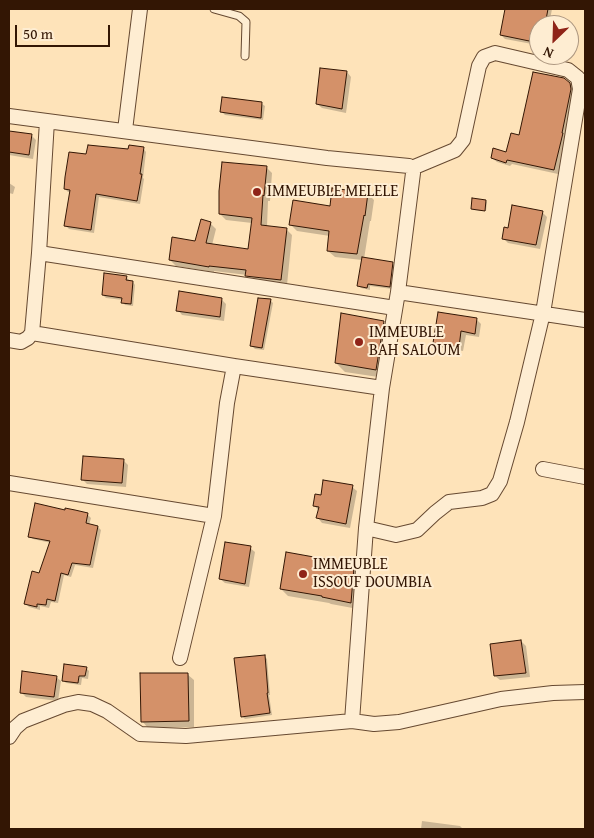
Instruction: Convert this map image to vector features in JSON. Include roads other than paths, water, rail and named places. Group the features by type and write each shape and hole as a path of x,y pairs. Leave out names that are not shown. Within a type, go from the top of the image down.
{"street":[{"path":"125,130 140,9"},
{"path":"9,116 327,158 409,166 412,168 455,150 463,140 479,66 484,57 495,53 568,70 578,78 580,89 543,314 517,422 500,481 492,494 482,498 449,502 417,530 396,535 366,528"},
{"path":"9,340 21,342 32,333 47,121"},
{"path":"352,721 366,528 382,388 398,292 412,168"},
{"path":"39,253 395,308"},
{"path":"398,292 585,320"},
{"path":"32,333 382,388"},
{"path":"180,658 214,516 227,403 234,366"},
{"path":"543,469 585,477"},
{"path":"9,483 214,516"},
{"path":"9,737 23,721 64,705 78,702 92,704 107,711 140,734 186,736 352,721 374,724 399,722 501,699 553,693 585,692"}],"lane":[{"path":"214,9 239,16 246,22 245,56"}],"place":[{"name":"IMMEUBLE MELELE","path":"257,192"},
{"name":"IMMEUBLE BAH SALOUM","path":"359,342"},
{"name":"IMMEUBLE ISSOUF DOUMBIA","path":"303,574"}]}
